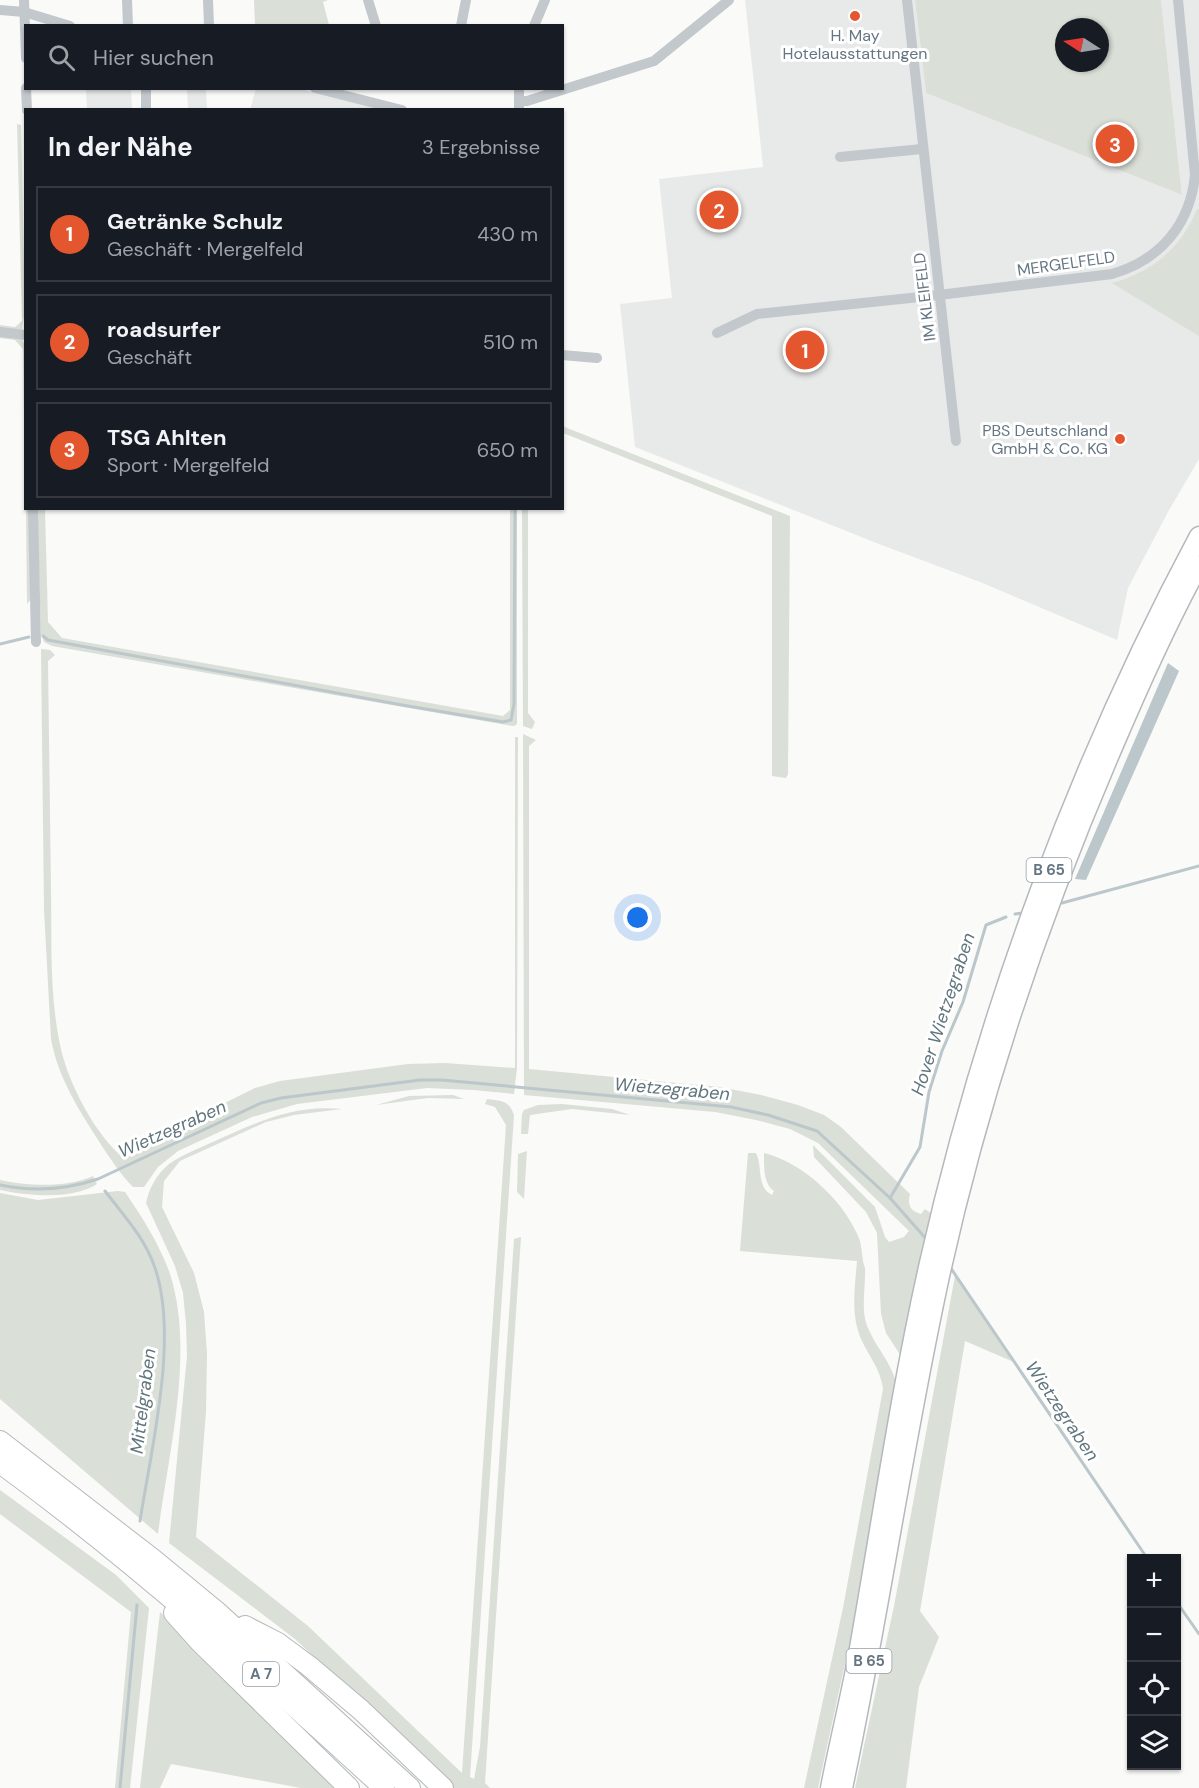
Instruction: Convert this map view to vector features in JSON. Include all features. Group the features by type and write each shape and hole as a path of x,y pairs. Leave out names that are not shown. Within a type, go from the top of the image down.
{"highway":[{"name":"B 65","path":"830,1788 855,1669 913,1343 946,1223 970,1102 1005,991 1041,889 1082,785 1125,686 1199,536"},
{"name":"B 65","path":"946,1223 1018,995 1052,898 1093,793 1144,676 1199,565"},
{"name":"B 65","path":"843,1788 867,1673 925,1346 935,1268"},
{"name":"A 7","path":"0,1441 216,1611 410,1788"},
{"name":"A 7","path":"0,1463 133,1566 243,1658 384,1788"},
{"path":"133,1566 200,1642 349,1788"},
{"path":"216,1611 278,1643 309,1666 361,1710 443,1788"}],"street":[{"path":"24,0 25,24"},
{"path":"127,0 128,24"},
{"path":"208,0 209,24"},
{"path":"368,0 375,24"},
{"path":"461,24 466,0"},
{"path":"535,24 545,0"},
{"path":"564,89 654,61 729,0"},
{"name":"IM KLEIFELD","path":"907,0 956,441"},
{"name":"MERGELFELD","path":"717,333 757,314 1112,274 1135,266 1156,253 1173,235 1183,219 1194,187 1194,103 1178,0"},
{"path":"0,10 24,12 63,24"},
{"path":"26,90 27,108"},
{"path":"146,90 146,108"},
{"path":"323,90 394,108"},
{"path":"519,105 562,90"},
{"path":"840,157 922,149"},
{"path":"0,332 24,335"},
{"path":"564,355 597,358"},
{"path":"33,510 36,642"}],"shaded area":[{"path":"254,0 328,0 323,2 329,24 255,24"},
{"path":"745,0 915,0 926,93 1182,195 1161,0 1199,0 1199,459 1128,588 1117,640 980,582 635,447 620,304 672,298 659,179 763,167"},
{"path":"915,0 1161,0 1182,195 926,93"},
{"path":"86,90 131,90 132,108 87,108"},
{"path":"187,90 206,90 207,108 188,108"},
{"path":"255,90 304,90 381,108 251,108"},
{"path":"17,124 21,125 24,316 22,329 0,329 0,325 15,327 22,321"},
{"path":"1199,209 1199,336 1112,283 1140,272 1164,256 1183,235"},
{"path":"0,335 21,338 24,343 24,417 23,349 15,340 0,338"},
{"path":"564,427 790,516 788,774 786,778 772,776 772,516 564,433"},
{"path":"26,510 29,510 31,599 27,604"},
{"path":"37,510 45,510 48,622 62,638 503,716 510,710 510,510 517,510 517,724 514,726 52,646 44,642 41,634"},
{"path":"522,510 528,510 528,713 535,722 532,729 523,726"},
{"path":"41,649 50,650 55,655 48,661 52,969 57,1029 65,1063 83,1106 110,1145 120,1155 255,1088 280,1081 408,1064 445,1063 515,1068 515,737 518,737 517,1068 514,1094 427,1088 297,1104 252,1117 178,1151 158,1167 144,1187 133,1187 111,1160 77,1106 64,1080 51,1039 44,909"},
{"path":"1168,663 1179,671 1086,880 1075,879"},
{"path":"523,734 536,740 529,746 529,1069 720,1087 798,1105 824,1115 841,1127 910,1194 909,1204 912,1209 921,1214 925,1209 932,1214 901,1356 886,1333 881,1314 877,1233 866,1212 814,1157 813,1145 875,1207 885,1237 889,1242 904,1237 909,1231 818,1143 790,1129 715,1112 524,1095"},
{"path":"453,1095 464,1099 428,1098 376,1105 409,1096"},
{"path":"487,1099 507,1104 514,1115 470,1777 474,1779 480,1747 514,1239 521,1237 485,1783 490,1788 453,1788 295,1639 169,1543 187,1356 186,1324 183,1293 175,1266 146,1203 151,1187 161,1172 169,1164 186,1154 277,1116 308,1109 342,1109 294,1115 266,1122 180,1161 164,1181 162,1207 194,1273 204,1312 207,1353 206,1412 196,1537 308,1626 462,1773 506,1125 495,1107 485,1104"},
{"path":"562,1104 612,1109 630,1115 572,1109 530,1115 528,1134 521,1134 524,1110 538,1105"},
{"path":"527,1151 524,1199 517,1192 518,1154"},
{"path":"748,1153 756,1153 762,1182 772,1195 774,1191 770,1188 765,1174 764,1153 793,1165 820,1184 851,1222 860,1240 865,1268 866,1321 892,1370 897,1386 852,1642 844,1668 818,1788 804,1788 843,1608 883,1389 875,1364 858,1331 854,1301 857,1261 740,1251"},
{"path":"93,1176 97,1184 63,1195 23,1194 0,1190 0,1180 47,1185 71,1183"},
{"path":"125,1192 155,1240 169,1271 177,1302 180,1368 173,1436 158,1534 0,1399 0,1193 38,1200"},
{"path":"955,1276 1016,1363 965,1341 920,1611 939,1637 919,1687 906,1788 855,1788 894,1606"},
{"path":"0,1490 116,1575 149,1608 130,1788 115,1788 131,1612 0,1514"},
{"path":"160,1612 300,1751 334,1788 301,1788 171,1764 160,1788 140,1788"}],"waterway":[{"path":"43,636 48,640 402,705 503,722 511,720 514,704 515,510"},
{"path":"0,644 29,637"},
{"name":"Hover Wietzegraben","path":"1062,903 1199,866"},
{"name":"Hover Wietzegraben","path":"1015,914 1023,913"},
{"name":"Hover Wietzegraben","path":"890,1198 920,1147 929,1092 942,1051 963,1002 986,925 1006,917"},
{"name":"Wietzegraben","path":"0,1185 25,1189 49,1189 74,1186 98,1179 261,1103 281,1098 420,1080 442,1080 731,1107 768,1115 817,1131 890,1198 928,1241"},
{"name":"Mittelgraben","path":"105,1191 146,1247 155,1268 162,1296 164,1360 161,1394 140,1521"},
{"name":"Wietzegraben","path":"950,1267 1144,1554"},
{"name":"Mittelgraben","path":"120,1788 137,1605"},
{"name":"Wietzegraben","path":"1181,1608 1199,1634"}],"place":[{"name":"H. May Hotelausstattungen","path":"855,16"},
{"name":"TSG Ahlten","path":"1115,144"},
{"name":"roadsurfer","path":"719,210"},
{"name":"Getränke Schulz","path":"805,350"},
{"name":"PBS Deutschland GmbH & Co. KG","path":"1120,439"}]}
